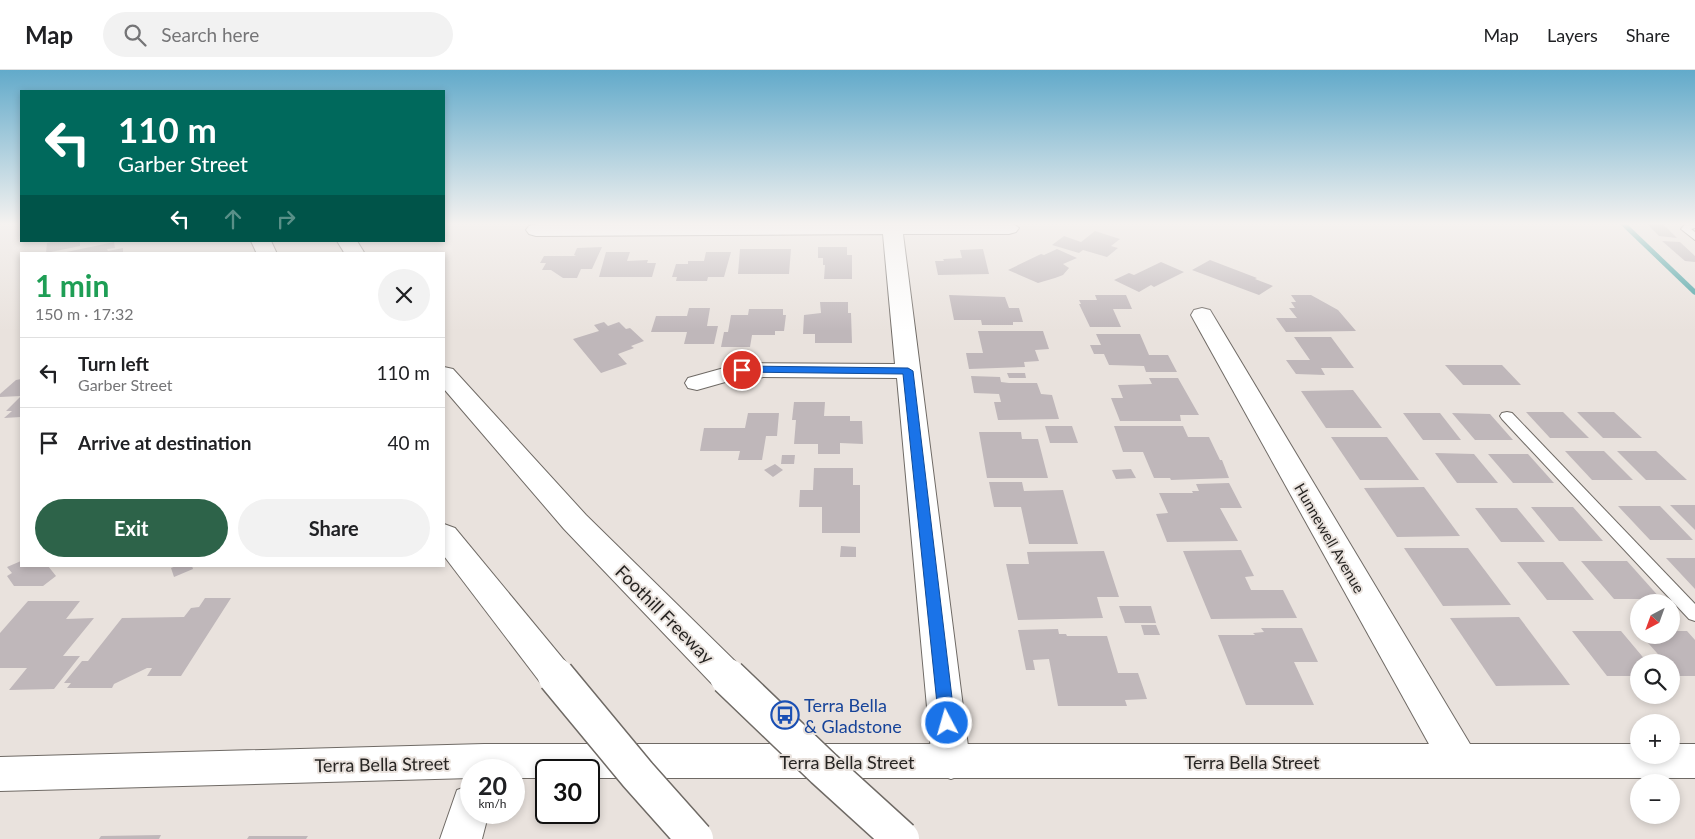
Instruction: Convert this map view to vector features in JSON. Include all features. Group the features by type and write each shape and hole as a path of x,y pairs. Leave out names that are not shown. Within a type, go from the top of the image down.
{"main road":[{"path":"896,259 951,762"},
{"name":"Hunnewell Avenue","path":"1202,315 1459,761"},
{"path":"697,383 742,370 908,371"},
{"name":"Foothill Freeway","path":"445,375 506,447 575,522 728,678 901,839"},
{"path":"445,536 556,676 638,775 695,839"},
{"name":"Terra Bella Street","path":"525,766 951,762 1695,760"},
{"name":"Terra Bella Street","path":"0,774 460,766"},
{"path":"461,839 465,824"}],"lane":[{"path":"1508,416 1695,615"}],"building":[{"path":"542,259 597,259 592,269 581,269 577,278 563,278 551,270 542,270 546,263 540,263"},
{"path":"604,259 628,259 627,261 648,260 647,263 656,263 652,277 599,277"},
{"path":"704,259 729,259 724,277 708,277 707,281 676,281 677,277 672,277 676,264 688,264 688,261 704,261"},
{"path":"739,259 790,259 789,274 738,274"},
{"path":"823,259 852,259 852,279 824,279 825,265 823,265"},
{"path":"943,259 985,259 989,274 938,275 935,261 944,261"},
{"path":"1031,259 1075,259 1063,264 1069,268 1063,275 1038,283 1008,270"},
{"path":"1683,259 1695,259 1695,262"},
{"path":"1210,260 1273,286 1259,295 1192,270"},
{"path":"1161,262 1184,272 1154,287 1151,285 1139,292 1114,280 1129,273 1134,275"},
{"path":"949,295 1005,297 1009,308 1019,308 1023,322 1013,322 1013,325 982,325 981,320 954,320"},
{"path":"1095,295 1126,295 1132,309 1113,309 1121,327 1090,327 1079,304 1081,304 1079,300 1097,300"},
{"path":"1291,295 1311,295 1338,310 1356,331 1286,332 1276,318 1297,318 1289,308 1295,308 1291,302 1296,302"},
{"path":"820,302 848,302 848,313 851,313 852,343 815,343 815,334 803,334 804,315 821,313"},
{"path":"689,308 710,308 707,326 718,326 714,344 684,344 687,332 651,332 656,316 687,316"},
{"path":"749,309 783,309 783,315 786,315 784,331 775,331 775,335 752,335 750,347 721,347 724,332 728,332 731,315 748,315"},
{"path":"604,322 608,326 619,322 626,329 630,328 644,341 631,346 634,348 618,354 627,364 601,373 573,339 599,331 594,325"},
{"path":"978,331 1043,331 1049,349 1035,350 1039,361 1024,362 1025,367 969,369 966,353 983,353"},
{"path":"1096,334 1140,334 1149,355 1168,355 1177,372 1146,372 1144,366 1109,365 1104,354 1094,354 1090,345 1101,345"},
{"path":"1294,337 1331,337 1354,368 1321,368 1325,375 1296,374 1286,360 1310,360"},
{"path":"1445,365 1502,365 1521,385 1463,385"},
{"path":"1007,373 1025,373 1026,378 1009,378"},
{"path":"971,376 1000,377 1001,382 1009,383 1037,383 1041,394 1052,395 1059,419 998,420 994,402 1001,402 999,394 974,393"},
{"path":"1149,378 1178,378 1199,415 1180,415 1181,421 1120,421 1111,398 1123,398 1118,385 1152,384"},
{"path":"20,379 20,396 0,397 0,394 16,380"},
{"path":"1353,390 1382,428 1326,428 1301,391"},
{"path":"20,397 20,417 4,418 12,411 6,411"},
{"path":"794,402 825,402 824,416 850,416 850,421 862,421 863,444 840,443 840,454 818,454 818,444 794,444 796,420 792,420"},
{"path":"1526,412 1563,412 1589,438 1550,438"},
{"path":"1577,412 1614,412 1642,438 1603,438"},
{"path":"748,413 779,413 777,436 766,436 762,460 738,460 740,451 700,451 704,428 745,428"},
{"path":"1403,413 1440,413 1461,440 1423,440"},
{"path":"1452,413 1490,414 1513,440 1475,440"},
{"path":"1045,426 1072,426 1078,443 1050,443"},
{"path":"1114,426 1183,426 1188,437 1209,437 1220,460 1222,460 1229,478 1171,480 1170,478 1154,478 1143,452 1123,452"},
{"path":"979,432 1021,432 1022,439 1038,439 1048,478 987,478"},
{"path":"1331,437 1387,437 1419,480 1360,480"},
{"path":"1565,451 1604,451 1633,480 1592,480"},
{"path":"1617,451 1656,451 1687,480 1646,480"},
{"path":"1435,453 1474,454 1498,483 1457,483"},
{"path":"1488,454 1528,454 1554,483 1513,483"},
{"path":"782,455 795,455 794,464 781,464"},
{"path":"775,464 783,470 773,477 764,470"},
{"path":"814,468 853,468 853,485 860,485 860,533 822,533 822,507 799,507 800,490 813,490"},
{"path":"1131,469 1136,478 1116,479 1112,470"},
{"path":"989,482 1022,482 1024,491 1063,490 1078,544 1029,544 1021,507 994,507"},
{"path":"1229,483 1242,508 1220,508 1238,541 1167,542 1156,514 1168,513 1159,493 1193,493 1192,491 1199,491 1196,484"},
{"path":"1424,487 1460,536 1397,537 1364,488"},
{"path":"1670,505 1695,505 1695,530"},
{"path":"1618,506 1660,506 1693,540 1650,540"},
{"path":"1531,507 1573,507 1603,541 1559,541"},
{"path":"1475,508 1517,508 1545,542 1501,542"},
{"path":"841,546 856,547 856,557 840,557"},
{"path":"1404,548 1468,548 1511,605 1443,606"},
{"path":"1241,550 1254,576 1245,577 1251,590 1283,590 1297,618 1211,619 1183,551"},
{"path":"1104,551 1119,597 1097,597 1103,618 1018,620 1006,564 1029,564 1027,552"},
{"path":"1666,558 1695,558 1695,589"},
{"path":"20,561 20,567 49,567 56,576 43,586 14,586 7,576 12,573 7,567"},
{"path":"1581,561 1627,561 1657,594 1630,594 1630,599 1614,599"},
{"path":"1517,562 1563,562 1594,600 1547,600"},
{"path":"192,567 193,569 174,577 171,568"},
{"path":"205,598 231,598 181,676 147,676 152,668 147,668 114,684 112,688 67,688 71,683 64,683 82,661 88,661 122,618 184,617 191,608 199,607"},
{"path":"28,601 80,601 66,619 94,618 63,656 80,656 54,689 9,690 27,668 0,668 0,633"},
{"path":"1119,606 1151,606 1156,623 1125,623"},
{"path":"1519,617 1570,685 1496,686 1450,618"},
{"path":"1141,625 1156,625 1160,635 1144,635"},
{"path":"1261,628 1302,628 1318,662 1294,662 1314,705 1246,705 1218,635 1255,635 1253,633 1264,632"},
{"path":"1058,629 1059,634 1066,634 1067,636 1107,636 1118,673 1138,673 1147,699 1125,700 1127,706 1058,706 1049,659 1033,660 1035,670 1026,670 1018,630"},
{"path":"1572,631 1621,631 1640,654 1630,654 1630,676 1607,676"},
{"path":"1680,631 1687,631 1695,640 1695,676 1680,676 1680,654 1658,654 1649,644 1680,644"},
{"path":"161,835 159,839 99,839 101,836"},
{"path":"249,836 308,836 306,839 247,839"}],"waterway":[{"path":"1659,259 1695,293"}],"place":[{"name":"Terra Bella & Gladstone","path":"785,715"}],"route":[{"path":"742,370 908,371 947,723"}]}
